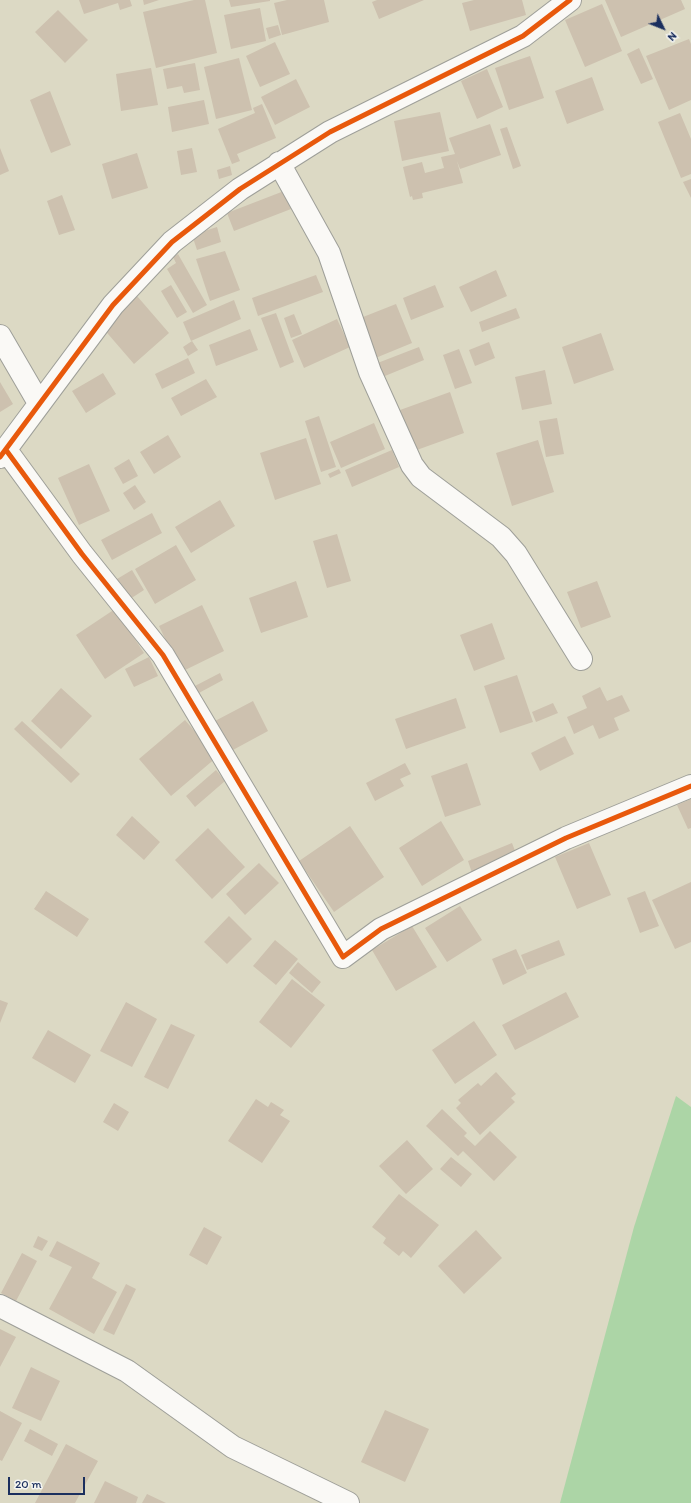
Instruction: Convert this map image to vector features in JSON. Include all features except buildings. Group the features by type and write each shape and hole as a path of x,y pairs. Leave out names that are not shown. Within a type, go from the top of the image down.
{"street":[{"path":"570,0 523,36 330,132 279,163 240,189 172,242 113,305 3,453 163,654 343,957 388,925 566,838 691,786"},
{"path":"279,163 329,253 370,372 412,465 421,476 501,537 516,554 581,659"},
{"path":"0,336 39,403"},
{"path":"0,1306 127,1371 233,1447 348,1503"}],"green space":[{"path":"676,1096 691,1107 691,1503 560,1503 634,1227"}],"cycle path":[{"path":"0,457 113,305 172,242 240,189 330,132 523,36 570,0"},
{"path":"6,450 82,554 163,655 343,957 381,929 566,838 691,786"}]}
